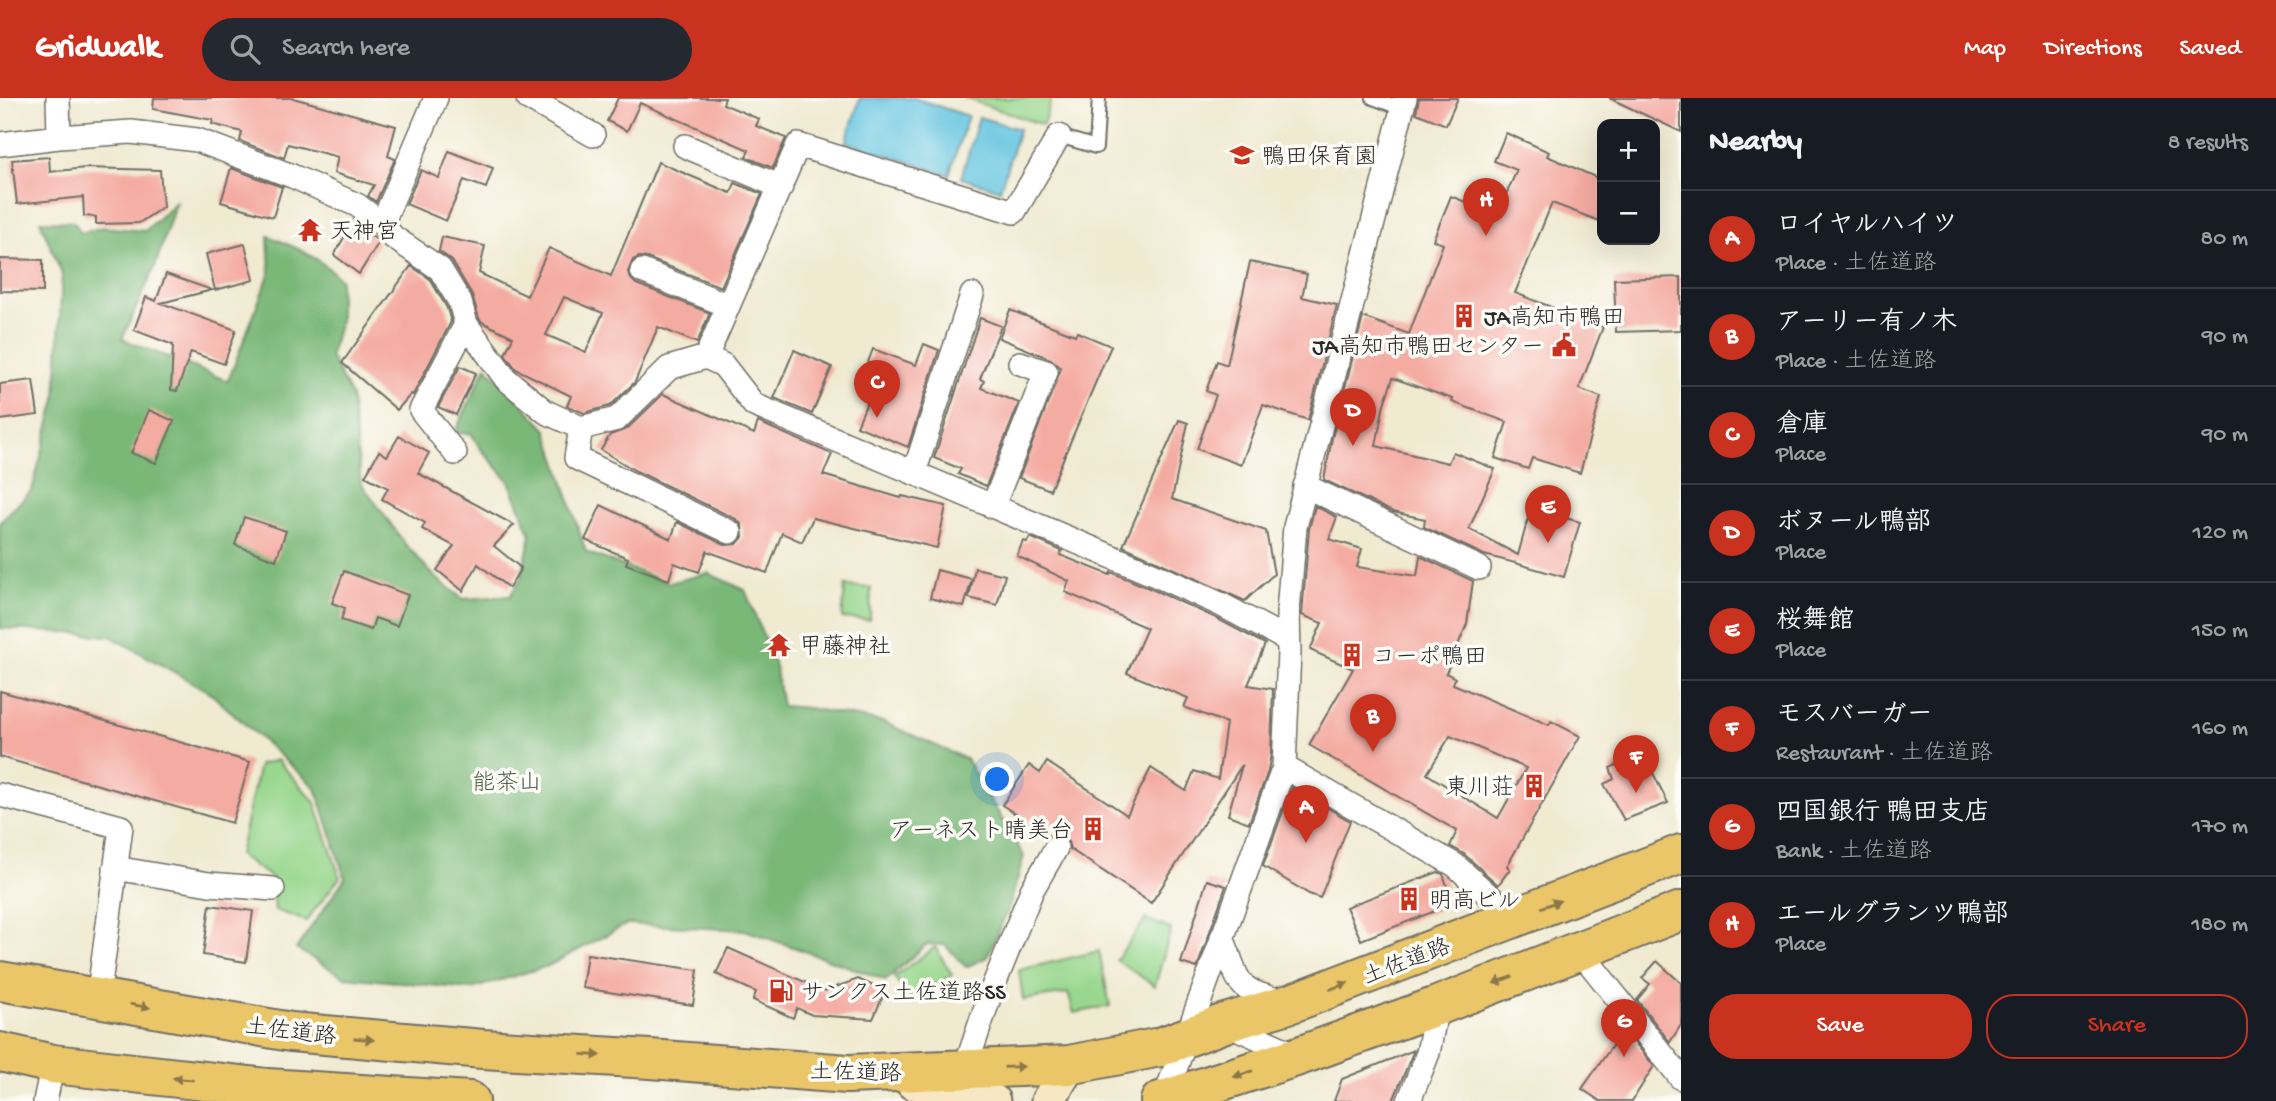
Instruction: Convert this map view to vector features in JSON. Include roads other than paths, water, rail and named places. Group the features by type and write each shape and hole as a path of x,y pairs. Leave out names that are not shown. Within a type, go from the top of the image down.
{"highway":[{"name":"土佐道路","path":"0,981 291,1032 483,1049 848,1074 1069,1065 1160,1047 1225,1023 1292,1003 1681,853"},
{"path":"1162,1101 1437,1006 1681,911"},
{"path":"0,1052 53,1064 267,1088 470,1101"}],"main road":[{"path":"1048,1101 1069,1065"},
{"path":"848,1074 958,1089 993,1101"}],"street":[{"path":"58,98 59,137"},
{"path":"382,224 436,98"},
{"path":"528,98 593,135"},
{"path":"1162,1101 1284,767 1287,612 1295,527 1404,104"},
{"path":"0,144 131,132 197,140 255,161 357,205 382,224 393,237 440,269 460,302 466,324 506,379 546,412 581,428 617,419 669,368 706,357 723,365 754,405 1220,604 1288,640"},
{"path":"706,357 803,135 1014,212 1059,136"},
{"path":"685,146 781,187"},
{"path":"642,271 727,305"},
{"path":"914,473 972,295"},
{"path":"455,453 421,410 466,324"},
{"path":"993,506 1046,372 1020,363"},
{"path":"581,428 576,458 730,532"},
{"path":"1305,486 1479,568"},
{"path":"1284,767 1455,864 1514,918"},
{"path":"0,795 121,827 98,999"},
{"path":"965,1069 991,992 1032,890 1056,849"},
{"path":"115,868 209,884 273,889"},
{"path":"1222,937 1241,985 1257,995 1292,1003"},
{"path":"1579,950 1681,1078"},
{"path":"1203,990 1210,1009 1225,1023 1298,1056"},
{"path":"1409,1101 1428,1054 1437,1006"},
{"path":"45,1101 53,1064"}],"lane":[{"path":"1059,136 1096,147 1099,98"},
{"path":"1373,98 1404,104"}],"water":[{"path":"860,98 914,98 968,116 949,175 846,142"},
{"path":"979,117 1019,129 1000,190 961,178"}],"place":[{"name":"鴨田保育園","path":"1242,155"},
{"name":"天神宮","path":"310,230"},
{"name":"エールグランツ鴨部","path":"1486,236"},
{"name":"JA高知市鴨田","path":"1464,316"},
{"name":"JA高知市鴨田センター","path":"1564,345"},
{"name":"倉庫","path":"877,418"},
{"name":"ボヌール鴨部","path":"1353,446"},
{"name":"桜舞館","path":"1548,543"},
{"name":"甲藤神社","path":"779,645"},
{"name":"コーポ鴨田","path":"1352,655"},
{"name":"アーリー有ノ木","path":"1373,752"},
{"name":"東川荘","path":"1534,786"},
{"name":"モスバーガー","path":"1636,793"},
{"name":"アーネスト晴美台","path":"1093,829"},
{"name":"ロイヤルハイツ","path":"1306,843"},
{"name":"明高ビル","path":"1409,899"},
{"name":"サンクス土佐道路SS","path":"781,991"},
{"name":"四国銀行 鴨田支店","path":"1624,1057"}],"park label":[{"name":"能茶山","path":"507,781"}]}
